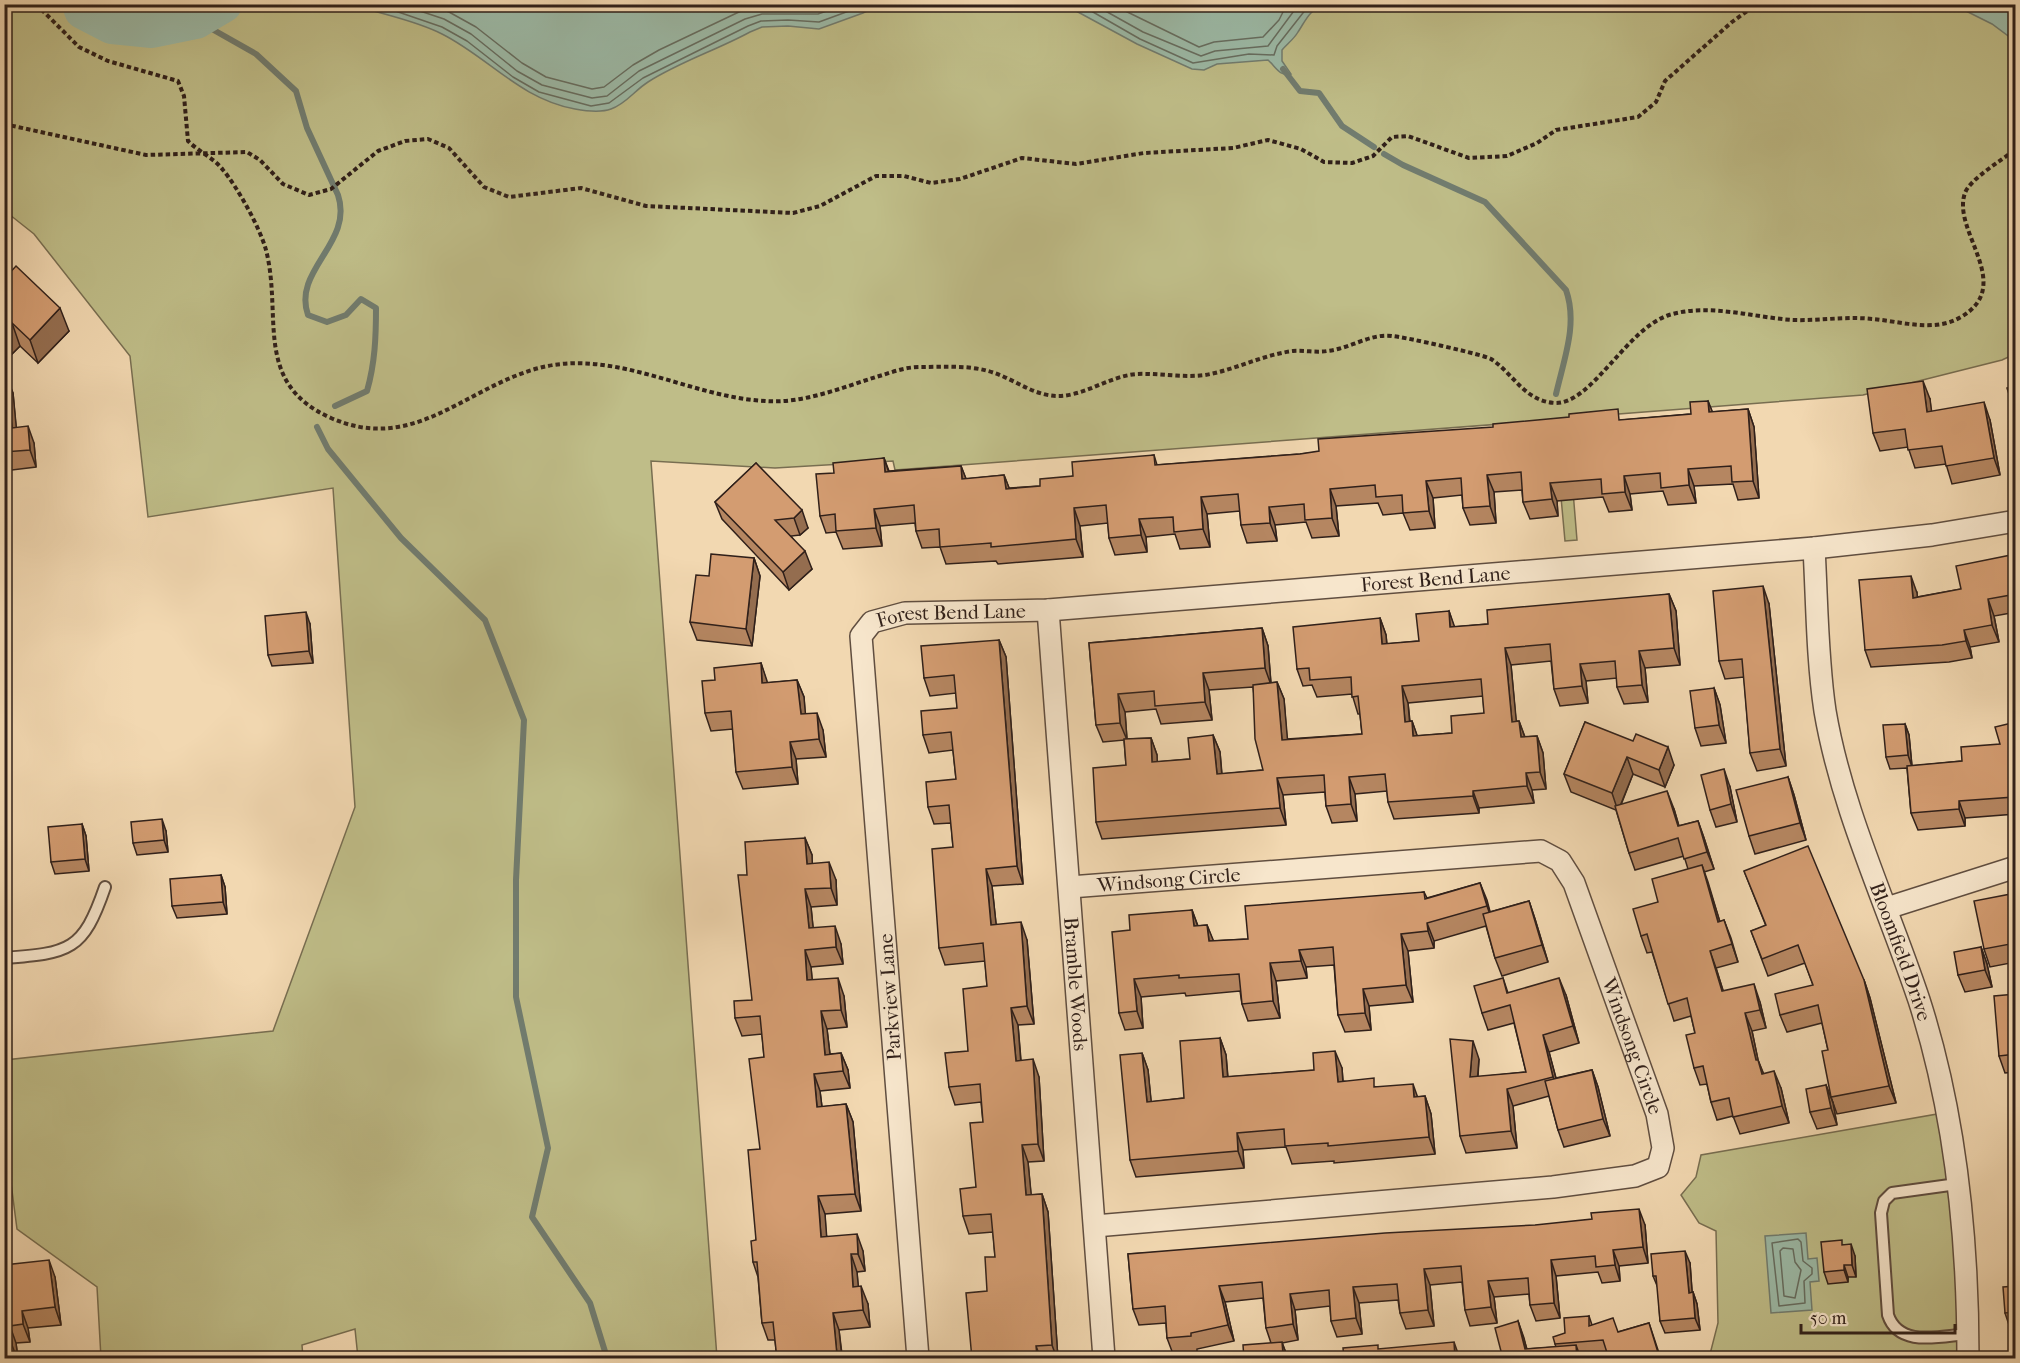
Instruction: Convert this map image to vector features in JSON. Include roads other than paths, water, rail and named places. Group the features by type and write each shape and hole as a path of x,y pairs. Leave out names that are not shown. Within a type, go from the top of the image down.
{"street":[{"name":"Forest Bend Lane","path":"861,636 873,622 905,613 1048,610 1814,548 1932,535 2016,521"},
{"name":"Bloomfield Drive","path":"1814,548 1825,710 1847,802 1887,908 1937,1064 1949,1113 1957,1184 1968,1359"},
{"name":"Bramble Woods","path":"1048,610 1104,1359"},
{"name":"Parkview Lane","path":"861,636 918,1359"},
{"name":"Windsong Circle","path":"1070,887 1541,850 1560,861 1574,883 1657,1114 1663,1148 1658,1167 1635,1176 1553,1187 1095,1226"},
{"path":"1887,908 2016,867"}],"lane":[{"path":"4,958 61,951 77,941 93,922 105,887"},
{"path":"1957,1184 1892,1193 1884,1201 1881,1224 1888,1315 1892,1326 1902,1334 1914,1338 1968,1334"}],"water":[{"path":"355,5 879,5 819,29 788,26 762,27 660,75 643,85 616,107 588,111 555,104 537,96 459,43 432,29"},
{"path":"1065,5 1324,5 1311,13 1295,37 1282,50 1282,61 1291,74 1287,75 1278,71 1268,60 1217,64 1204,70 1192,69 1137,44"},
{"path":"1954,5 2015,5 2015,41 1992,24"},
{"path":"1806,1233 1808,1259 1817,1258 1819,1281 1810,1282 1812,1310 1771,1313 1765,1236"}],"waterway":[{"path":"81,4 83,10 112,25 152,29 196,20 223,4"},
{"path":"196,20 256,54 296,91 307,128 338,195 341,212 338,228 308,284 305,299 308,315 327,322 346,315 361,299 376,308 376,319 373,360 367,391 335,406"},
{"path":"1283,69 1300,91 1319,93 1342,126 1374,147"},
{"path":"1384,154 1485,202 1566,290 1571,316 1570,329 1556,394"},
{"path":"317,427 328,449 401,538 485,620 524,720 516,880 516,997 548,1148 532,1217 590,1303 607,1358"}]}
